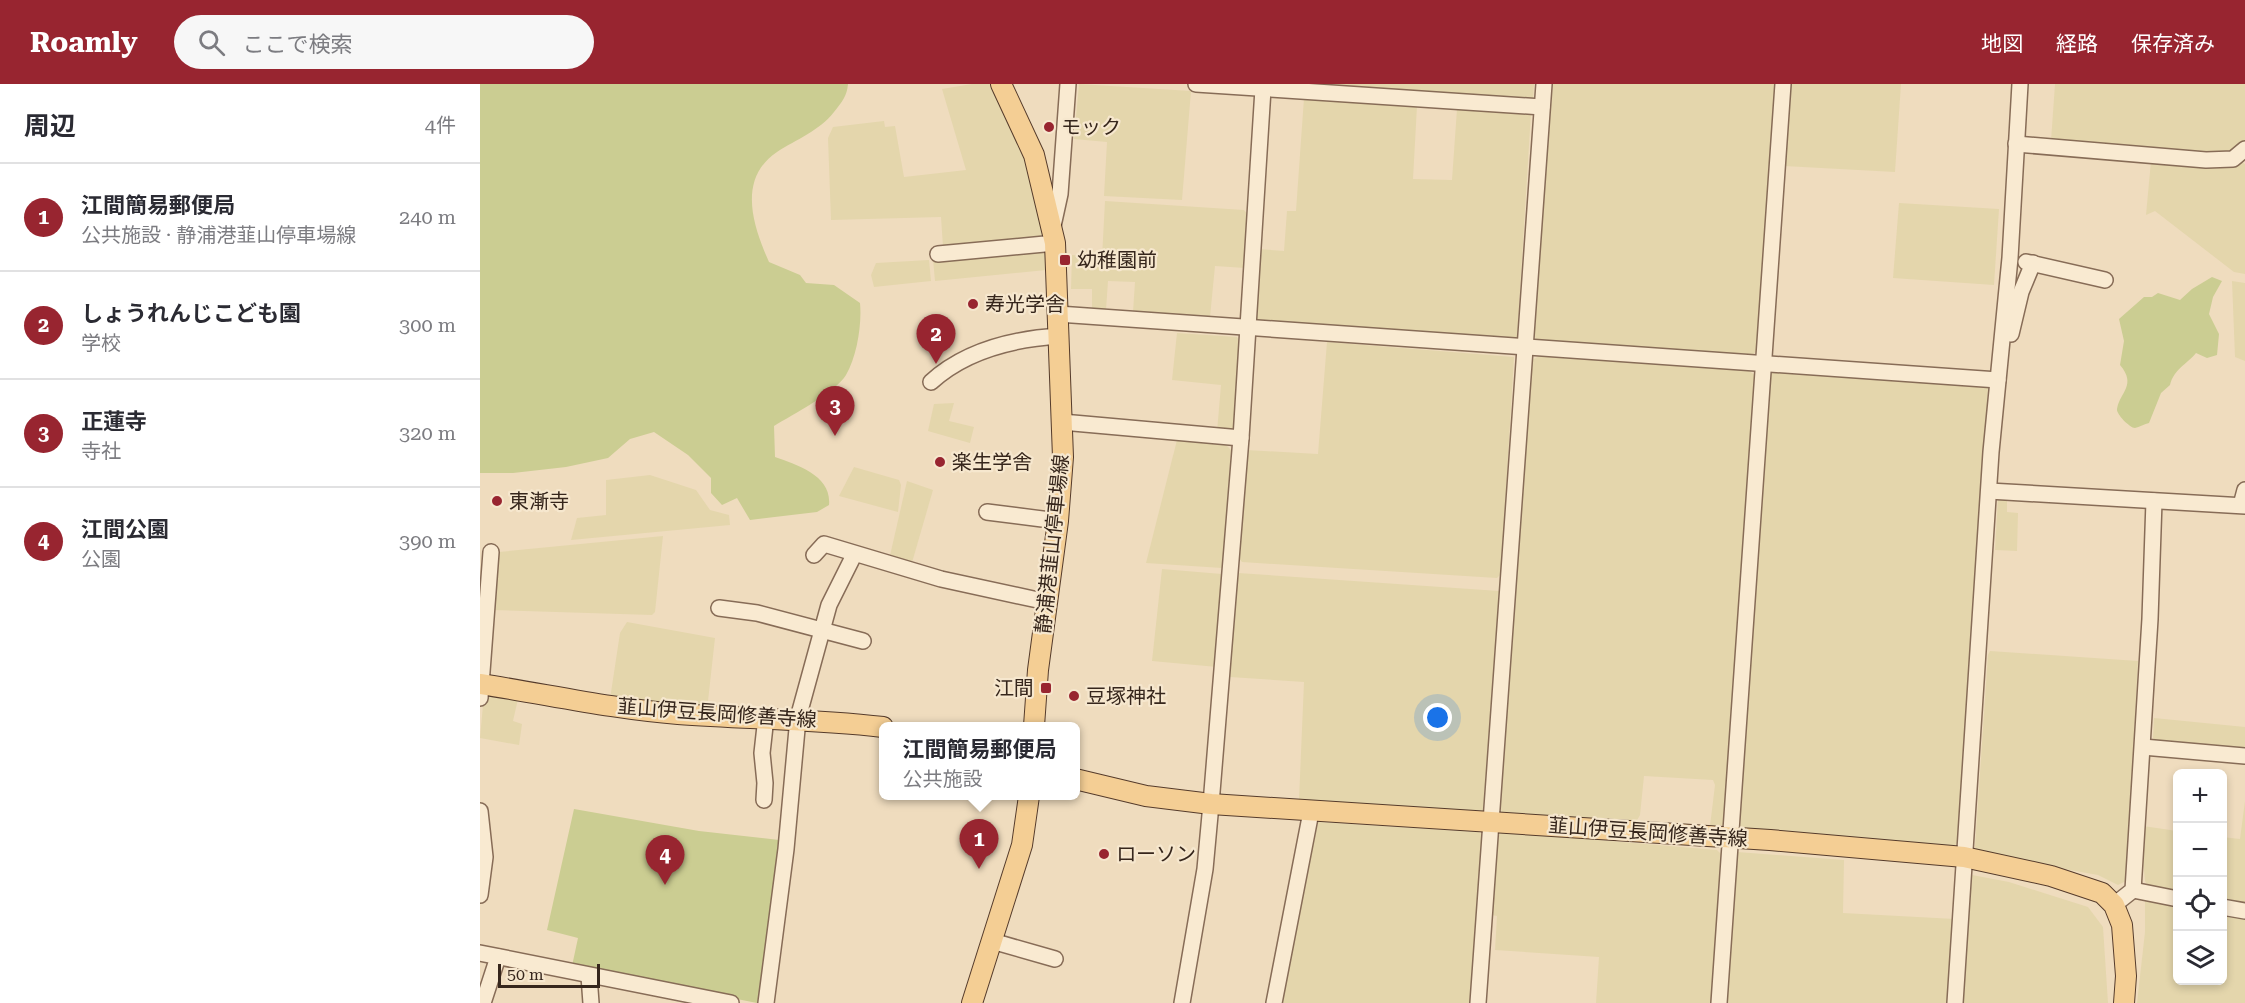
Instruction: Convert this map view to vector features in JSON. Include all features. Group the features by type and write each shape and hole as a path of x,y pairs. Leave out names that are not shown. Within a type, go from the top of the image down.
{"main road":[{"name":"静浦港韮山停車場線","path":"1000,84 1034,155 1054,234 1063,457 1058,521 1038,669 1034,722"},
{"name":"韮山伊豆長岡修善寺線","path":"481,689 629,709 798,718 879,727"},
{"name":"韮山伊豆長岡修善寺線","path":"1080,780 1146,796 1212,804 1311,812 1492,821 1964,856 2082,885 2102,893 2114,905"},
{"path":"972,1003 1022,845 1028,800"},
{"path":"2114,905 2124,939 2124,1003"}],"street":[{"path":"938,254 1054,234 1060,194 1068,84"},
{"path":"1196,84 1542,107"},
{"path":"1478,1003 1544,84"},
{"path":"1719,1003 1783,84"},
{"path":"1955,1003 1989,490 2010,258 2020,84"},
{"path":"1182,1003 1205,869 1212,804 1241,438 1263,89"},
{"path":"2016,144 2206,160 2233,159 2245,149"},
{"path":"2010,258 2105,280"},
{"path":"1998,377 2007,360 2013,322 2033,263"},
{"path":"1058,314 1764,364 1998,377"},
{"path":"932,382 945,369 994,346 1059,336"},
{"path":"1062,422 1241,438"},
{"path":"1989,490 2243,506 2245,490"},
{"path":"2114,905 2133,890 2143,747 2154,501"},
{"path":"987,512 1058,521"},
{"path":"814,555 824,544 854,555 941,579 1047,602"},
{"path":"481,689 491,552"},
{"path":"766,1003 786,849 798,718 829,604 854,555"},
{"path":"719,608 757,613 863,641"},
{"path":"764,800 762,753 766,717"},
{"path":"2143,747 2245,756"},
{"path":"480,811 485,856 480,895"},
{"path":"1275,1003 1311,812"},
{"path":"2133,890 2173,898"},
{"path":"2227,908 2245,911"},
{"path":"992,941 1055,958"},
{"path":"480,953 701,1000 730,1003"},
{"path":"483,1003 498,957"},
{"path":"589,976 591,1003"}],"shaded area":[{"path":"972,84 992,84 1026,161 1039,202 1044,239 943,247 941,217 831,220 828,138 833,127 884,121 885,127 895,126 904,177 966,170 942,89"},
{"path":"1079,84 1191,91 1182,200 1104,196 1107,142 1074,139"},
{"path":"1290,84 1534,84 1533,101"},
{"path":"1553,84 1777,84 1757,351 1749,357 1538,341 1532,333"},
{"path":"1790,84 1901,84 1895,172 1784,166"},
{"path":"2055,84 2245,84 2245,141 2225,154 2051,141"},
{"path":"1304,98 1417,106 1413,179 1452,180 1457,109 1531,113 1517,339 1258,321 1252,317 1258,249 1284,251 1287,211 1296,211"},
{"path":"2151,161 2228,168 2241,162 2245,164 2245,274 2234,272 2155,211 2146,215"},
{"path":"1105,201 1244,210 1249,216 1245,268 1215,266 1210,317 1133,312 1135,282 1108,281 1106,310 1092,310 1092,289 1071,289 1072,255 1102,258"},
{"path":"1899,203 1999,209 1994,285 1893,278"},
{"path":"1045,249 1046,270 935,281 933,259"},
{"path":"929,260 931,281 874,287 871,275 876,263"},
{"path":"2232,281 2245,283 2245,361 2235,357"},
{"path":"1177,333 1237,337 1241,344 1234,432 1217,432 1221,385 1172,380"},
{"path":"1327,342 1514,357 1501,574 1497,578 1242,562 1237,556 1246,450 1318,454"},
{"path":"1541,355 1748,370 1756,376 1724,825 1710,826 1715,785 1713,780 1644,776 1640,815 1636,822 1502,812 1499,805 1532,360"},
{"path":"1774,371 1988,388 1960,840 1953,847 1740,832 1736,828 1768,378"},
{"path":"954,403 949,421 974,427 970,443 928,431 934,404"},
{"path":"1177,440 1226,445 1231,450 1222,568 1146,563"},
{"path":"854,467 899,480 901,485 898,512 839,496"},
{"path":"650,475 696,490 710,510 729,515 730,525 571,540 577,518 606,515 606,480"},
{"path":"907,481 933,490 911,566 889,560"},
{"path":"1998,498 2007,498 2007,512 2018,513 2017,551 1995,550"},
{"path":"663,536 655,612 652,615 493,610 495,557 499,552"},
{"path":"1162,569 1222,574 1217,667 1152,661"},
{"path":"1238,573 1499,591 1483,812 1299,800 1304,682 1230,677"},
{"path":"627,622 715,638 707,710 610,699 620,633"},
{"path":"1990,651 2138,661 2126,881 2118,885 2098,875 1986,855 1979,853 1975,847"},
{"path":"484,694 518,699 513,721 522,724 519,745 480,738"},
{"path":"2154,718 2245,727 2245,751 2157,743 2153,738"},
{"path":"2245,801 2245,905 2227,903 2227,838 2240,839"},
{"path":"1318,822 1478,832 1484,835 1472,1003 1281,1003"},
{"path":"2143,826 2173,830 2173,893 2148,886 2145,881"},
{"path":"1502,832 1717,850 1722,855 1712,1003 1596,1003 1599,957 1495,950 1497,916 1492,915 1497,837"},
{"path":"1737,852 1844,860 1843,913 1955,919 1950,1003 1724,1003"},
{"path":"1972,875 2009,882 2088,907 2103,927 2108,1003 1963,1003"},
{"path":"2145,901 2173,906 2173,985 2227,985 2227,917 2245,920 2245,1003 2137,1003 2145,932"}],"green space":[{"path":"480,84 848,84 844,99 828,119 815,130 777,152 765,163 757,176 752,204 758,233 769,262 800,275 806,283 834,285 860,303 858,340 846,375 824,396 774,426 775,457 803,468 819,479 825,486 829,505 817,512 750,520 737,498 722,505 711,493 711,478 688,455 654,432 630,439 608,458 566,467 513,473 480,473"},
{"path":"2212,277 2222,281 2213,297 2209,314 2219,334 2217,355 2207,358 2196,353 2177,371 2170,385 2161,393 2149,423 2133,427 2117,411 2127,383 2125,372 2120,365 2124,341 2119,319 2144,297 2152,297 2158,293 2180,300 2192,289"},
{"path":"574,809 699,831 779,840 761,989 757,1003 572,966 578,938 547,930"}],"place":[{"name":"モック","path":"1049,127"},
{"name":"幼稚園前","path":"1065,260"},
{"name":"寿光学舎","path":"973,304"},
{"name":"しょうれんじこども園","path":"936,364"},
{"name":"正蓮寺","path":"835,436"},
{"name":"楽生学舎","path":"940,462"},
{"name":"東漸寺","path":"497,501"},
{"name":"江間","path":"1046,688"},
{"name":"豆塚神社","path":"1074,696"},
{"name":"ローソン","path":"1104,854"},
{"name":"江間簡易郵便局","path":"979,869"},
{"name":"江間公園","path":"665,885"}]}
